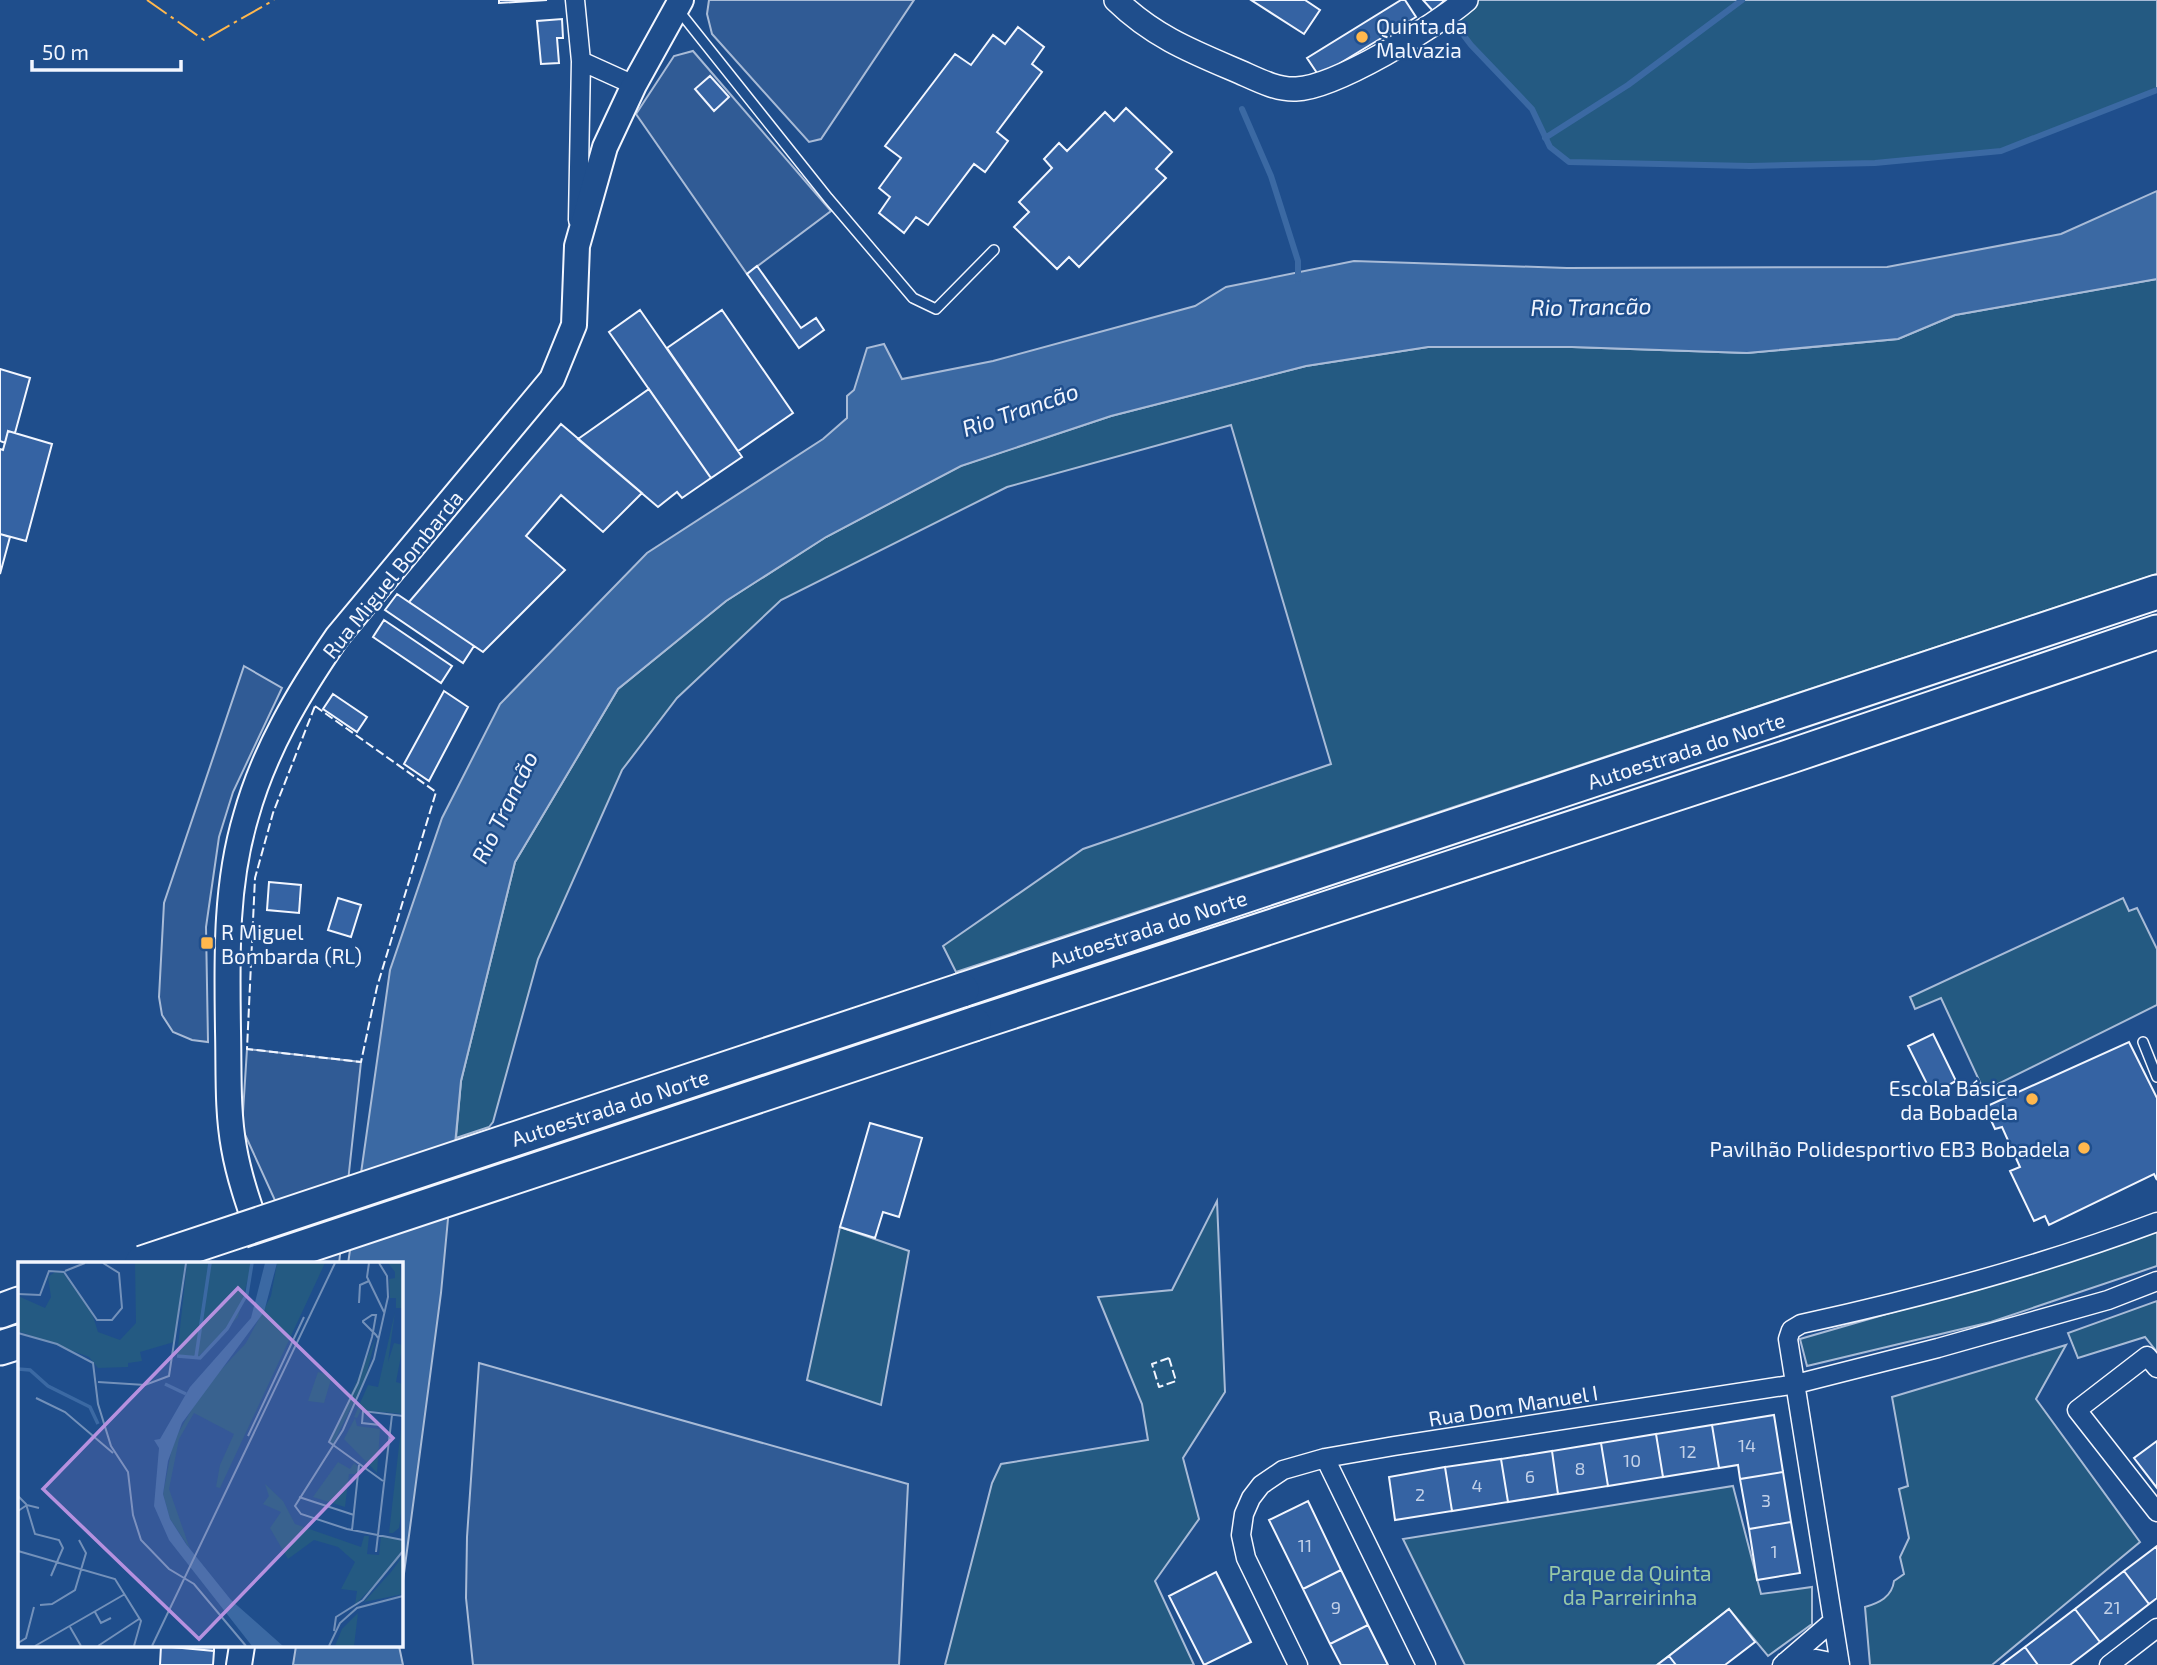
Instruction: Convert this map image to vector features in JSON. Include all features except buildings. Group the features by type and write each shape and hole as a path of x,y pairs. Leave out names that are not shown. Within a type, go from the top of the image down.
{"highway":[{"name":"Autoestrada do Norte","path":"147,1262 2157,592"},
{"name":"Autoestrada do Norte","path":"259,1262 1752,769 2157,632"},
{"path":"0,1311 18,1304"},
{"path":"0,1348 18,1342"}],"main road":[{"name":"Rua Miguel Bombarda","path":"269,1262 237,1166 230,1123 229,912 237,848 246,815 257,783 284,724 316,667 337,637 552,379 574,325 577,246 605,147 634,85 678,4"}],"street":[{"path":"575,0 581,61 577,246"},
{"path":"1116,0 1141,22 1192,53 1255,79 1294,89 1329,81 1367,62 1451,13 1466,0"},
{"path":"581,61 634,85"},
{"path":"1784,1663 1816,1659 1840,1665 1788,1339 1791,1330 1801,1324 1881,1307 2091,1246 2157,1222"},
{"name":"Rua Dom Manuel I","path":"1297,1665 1246,1558 1241,1535 1244,1514 1251,1499 1271,1476 1296,1465 1325,1458 1796,1384 1938,1348 2095,1303 2157,1281"},
{"path":"2157,1368 2147,1356 2077,1410 2157,1513"},
{"path":"1325,1458 1426,1665"},
{"path":"1784,1663 1833,1621"},
{"path":"2109,1665 2157,1628"}],"lane":[{"path":"678,4 828,198 913,298 936,309 994,250"},
{"path":"2143,1042 2157,1077"}],"green space":[{"path":"1478,0 2157,0 2157,90 2001,151 1875,163 1750,166 1569,162 1550,147 1532,109 1471,45 1455,24"},
{"path":"2157,279 2157,574 956,972 943,946 1083,849 1331,764 1231,425 1007,487 781,600 677,698 622,770 538,959 493,1122 489,1127 456,1138 461,1081 515,862 618,689 726,601 826,537 960,466 1111,416 1306,366 1428,347 1572,347 1747,353 1898,339 1955,315"},
{"path":"2123,898 2129,911 2137,908 2157,949 2157,1005 1984,1091 1941,998 1915,1009 1910,997"},
{"path":"1217,1201 1225,1392 1183,1458 1199,1519 1155,1581 1194,1665 945,1665 992,1483 1001,1464 1148,1440 1142,1404 1098,1297 1172,1290"},
{"path":"2157,1225 2157,1266 1991,1322 1807,1366 1800,1339 2049,1267"},
{"path":"840,1227 909,1251 881,1405 807,1380"},
{"path":"2157,1301 2157,1352 2145,1337 2078,1358 2068,1333"},
{"path":"2066,1345 2036,1399 2140,1542 1992,1665 1870,1665 1865,1607 1884,1598 1891,1591 1894,1581 1904,1574 1900,1557 1909,1538 1899,1489 1908,1486 1892,1397"},
{"name":"Parque da Quinta da Parreirinha","path":"1733,1486 1761,1594 1812,1587 1812,1624 1768,1656 1729,1609 1657,1665 1465,1665 1403,1539"}],"shaded area":[{"path":"709,0 914,0 821,139 809,142 712,34 707,14"},
{"path":"693,51 831,211 747,274 636,114 674,56"},
{"path":"244,666 282,688 233,792 219,837 206,927 208,1042 192,1040 173,1032 162,1015 159,997 164,903"},
{"path":"247,1049 361,1062 339,1262 303,1262 242,1128"},
{"path":"479,1363 908,1484 899,1665 473,1665 466,1598 467,1537"}],"water":[{"name":"Rio Trancão","path":"2157,191 2157,279 1955,315 1898,339 1747,353 1572,347 1428,347 1306,366 1111,416 961,466 826,537 726,601 618,689 515,862 461,1081 441,1293 402,1588 402,1262 348,1262 390,970 442,818 500,704 647,553 823,439 847,418 847,396 854,390 867,348 884,344 902,379 993,361 1195,306 1226,287 1354,261 1567,268 1887,267 2061,234"},
{"path":"296,1648 399,1648 403,1665 293,1665"}],"waterway":[{"path":"1545,138 1628,85 1742,0"},
{"path":"1455,24 1471,45 1532,109 1550,147 1569,162 1750,166 1875,163 2001,151 2157,90"},
{"path":"1242,109 1271,176 1298,261 1298,279"}],"fence":[{"path":"315,706 436,792 377,987 361,1062 247,1049 255,878 273,813 315,706"},
{"path":"1169,1358 1176,1381 1159,1387 1152,1364 1169,1358"}],"power":[{"path":"147,0 204,40 274,0"}],"place":[{"name":"Quinta da Malvazia","path":"1362,37"},
{"name":"R Miguel Bombarda (RL)","path":"207,943"},
{"name":"Escola Básica da Bobadela","path":"2032,1099"},
{"name":"Pavilhão Polidesportivo EB3 Bobadela","path":"2084,1148"}]}
